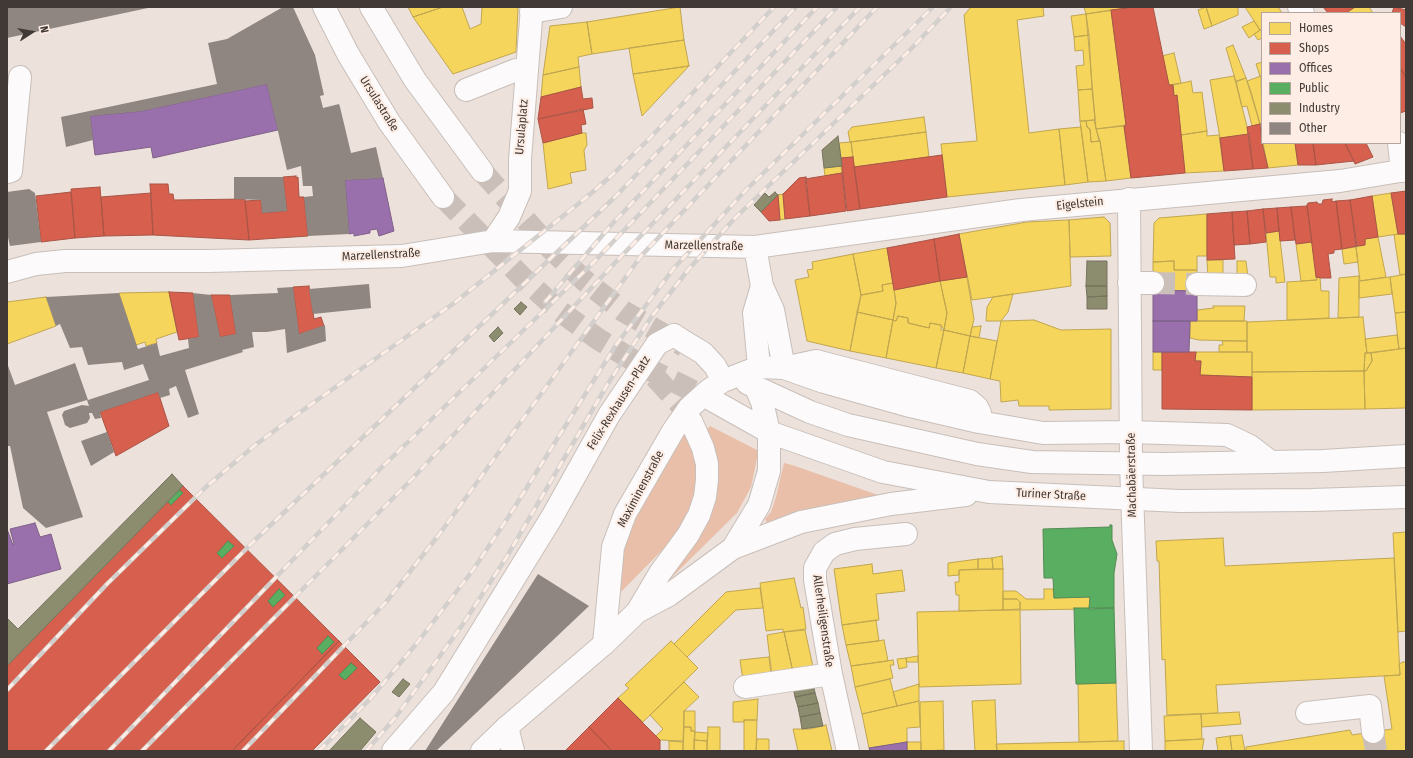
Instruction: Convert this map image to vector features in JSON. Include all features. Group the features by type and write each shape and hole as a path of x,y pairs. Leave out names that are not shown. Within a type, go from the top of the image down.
{"street":[{"name":"Ursulastraße","path":"324,7 348,54 389,122 443,196"},
{"path":"371,7 415,80 482,171"},
{"path":"531,10 561,7"},
{"name":"Ursulaplatz","path":"492,241 509,217 520,190 520,159 531,10"},
{"path":"466,90 516,70 527,71"},
{"path":"7,172 12,171 20,77"},
{"path":"1399,144 1404,170"},
{"name":"Eigelstein","path":"755,247 1021,210 1340,181 1404,170"},
{"name":"Machabäerstraße","path":"1129,199 1130,432 1141,751"},
{"name":"Marzellenstraße","path":"7,272 36,264 65,261 209,261 402,256 492,241 755,247"},
{"path":"755,247 762,286 773,310 784,368"},
{"path":"1130,283 1153,283"},
{"path":"1197,284 1245,285"},
{"path":"733,548 752,518 764,490 769,471 769,432 762,402 754,379 754,313 762,286"},
{"name":"Felix-Rexhausen-Platz","path":"393,751 444,692 552,517 609,415 657,344 674,335 683,340 703,353 715,366 723,381"},
{"path":"723,381 754,379 784,368 824,382 906,405 951,406 979,422 1043,433 1130,432 1227,435 1250,446 1272,462"},
{"path":"754,379 810,412 848,425 977,454 1032,462 1272,462 1323,461 1406,456"},
{"name":"Maximinenstraße","path":"604,644 612,553 625,514 676,426 689,408 709,390 723,381"},
{"name":"Turiner Straße","path":"712,400 769,432 883,472 989,492 1180,500 1289,500 1406,497"},
{"path":"482,751 507,726 604,644 637,612 660,573 688,535 699,515 705,497 707,480 707,464 703,448 691,421"},
{"path":"637,612 668,595 733,548 770,533 809,520 891,504 989,492"},
{"name":"Allerheiligenstraße","path":"848,751 831,674 815,580 815,568 824,552 835,544 855,539 906,534"},
{"path":"745,687 831,674"},
{"path":"1307,713 1370,706 1373,732"},
{"path":"507,726 513,751"}],"shaded area":[{"path":"710,426 757,450 758,454 751,487 737,513 668,581 664,579 695,539 707,429"},
{"path":"686,428 700,467 696,498 680,532 615,598 620,561 629,523"},
{"path":"784,463 881,496 768,525 765,519 771,512"}],"building: Homes":[{"path":"408,7 443,7 413,17"},
{"path":"443,7 462,7 470,29 481,24 482,7 518,7 516,52 453,74 413,17"},
{"path":"680,7 684,40 592,54 587,22"},
{"path":"971,7 1043,7 1044,16 1017,20 1029,133 1059,129 1065,185 947,197 941,144 977,141 964,15"},
{"path":"1084,7 1135,7 1086,14"},
{"path":"1206,7 1212,26 1204,29 1198,10"},
{"path":"1206,7 1238,7 1238,15 1212,26"},
{"path":"1245,7 1278,7 1281,12 1261,12 1260,30"},
{"path":"1355,7 1369,7 1372,12 1348,12"},
{"path":"1111,10 1126,125 1096,129 1086,14"},
{"path":"1086,14 1089,35 1074,37 1071,16"},
{"path":"1254,21 1260,30 1249,38 1242,27"},
{"path":"587,22 592,54 578,57 579,67 543,75 550,26"},
{"path":"1261,30 1261,38 1258,40 1254,34"},
{"path":"1089,35 1092,89 1078,90 1076,66 1084,65 1083,50 1075,51 1074,37"},
{"path":"684,40 689,66 633,74 629,48"},
{"path":"1233,45 1246,78 1236,82 1226,48"},
{"path":"1174,53 1181,83 1169,85 1162,56"},
{"path":"1261,62 1260,76 1256,64"},
{"path":"689,66 642,116 633,74"},
{"path":"579,67 581,87 541,97 543,75"},
{"path":"1234,76 1249,134 1220,138 1210,80"},
{"path":"1261,76 1261,124 1260,124 1247,81"},
{"path":"1246,78 1260,124 1252,126 1247,106 1242,107 1236,81"},
{"path":"1191,81 1193,93 1202,92 1207,131 1181,135 1177,95 1174,96 1173,85"},
{"path":"1092,89 1095,120 1080,121 1078,90"},
{"path":"924,117 926,132 850,142 848,132 852,127"},
{"path":"1094,120 1099,141 1091,142 1090,129 1087,127 1086,121"},
{"path":"1080,121 1086,121 1087,127 1090,129 1091,142 1100,141 1106,181 1088,182"},
{"path":"1124,126 1131,178 1106,181 1100,141 1096,129"},
{"path":"1081,127 1088,182 1065,185 1059,129"},
{"path":"1207,131 1207,136 1219,135 1224,171 1185,173 1181,135"},
{"path":"926,132 929,157 854,167 851,142"},
{"path":"586,133 587,145 584,150 586,170 570,173 572,183 548,189 543,143"},
{"path":"851,142 853,157 841,158 839,143"},
{"path":"1263,144 1295,144 1298,165 1268,168"},
{"path":"841,166 842,173 825,176 824,168"},
{"path":"1391,193 1398,234 1378,237 1372,196"},
{"path":"783,194 785,219 780,220 778,195"},
{"path":"1207,214 1207,256 1197,256 1197,270 1174,270 1174,261 1153,262 1154,223 1159,218"},
{"path":"1104,217 1110,223 1111,256 1070,257 1069,220"},
{"path":"1069,220 1071,286 972,300 959,234 1027,222"},
{"path":"1279,231 1285,282 1276,283 1276,277 1270,277 1266,233"},
{"path":"1406,234 1406,274 1400,275 1394,235"},
{"path":"1378,237 1386,277 1360,281 1356,247 1365,245 1365,239"},
{"path":"1312,242 1317,280 1301,281 1296,244"},
{"path":"1356,247 1358,262 1344,264 1342,249"},
{"path":"887,248 893,283 882,285 883,291 861,295 853,254"},
{"path":"853,254 861,295 850,351 807,341 795,280 809,277 807,270 813,269 812,262"},
{"path":"1207,260 1223,260 1223,278 1208,278"},
{"path":"1174,261 1174,270 1197,270 1197,291 1153,290 1153,262"},
{"path":"1237,261 1246,261 1248,277 1237,278"},
{"path":"1406,274 1406,312 1395,313 1390,277"},
{"path":"1359,276 1359,317 1338,318 1339,278"},
{"path":"967,277 974,319 970,336 944,330 947,313 940,281"},
{"path":"1316,277 1320,277 1321,291 1329,291 1329,318 1287,320 1287,282 1317,280"},
{"path":"1390,277 1392,294 1359,298 1359,281"},
{"path":"940,281 947,313 944,330 941,325 930,323 929,328 908,323 908,318 898,316 896,321 893,320 896,303 894,290"},
{"path":"893,283 896,303 893,320 857,312 861,295 883,291 882,285"},
{"path":"169,292 177,332 156,339 157,343 146,346 145,342 136,345 119,293"},
{"path":"1013,294 1008,312 1001,321 986,321 987,307 993,297"},
{"path":"46,297 56,326 7,344 7,302"},
{"path":"1213,306 1245,306 1244,321 1197,321 1197,310 1214,308"},
{"path":"857,312 893,320 886,358 850,351"},
{"path":"1406,312 1406,348 1399,349 1395,313"},
{"path":"898,316 908,318 908,323 929,328 930,323 941,325 941,330 944,330 936,368 886,358 893,320 896,321"},
{"path":"1363,317 1367,353 1365,353 1364,371 1252,372 1252,352 1247,352 1247,322"},
{"path":"1034,320 1061,330 1111,329 1111,409 1049,410 1049,406 1019,406 1018,400 1001,402 1000,381 990,379 1001,321"},
{"path":"1190,321 1247,321 1247,341 1199,340 1190,338"},
{"path":"981,326 979,338 970,336 972,327"},
{"path":"944,330 970,336 963,373 936,368"},
{"path":"1397,335 1399,349 1367,353 1365,339"},
{"path":"970,336 997,341 990,379 963,373"},
{"path":"1222,341 1247,341 1247,352 1219,352 1219,345 1223,345"},
{"path":"1406,348 1406,408 1365,409 1364,371 1366,371 1372,361 1371,353"},
{"path":"1153,352 1162,352 1162,370 1153,370"},
{"path":"1196,352 1252,352 1252,377 1200,375 1201,361 1195,361"},
{"path":"1365,353 1371,353 1372,361 1366,371 1364,371"},
{"path":"1364,371 1365,409 1252,410 1252,372"},
{"path":"1406,532 1406,631 1398,632 1393,533"},
{"path":"1223,538 1225,566 1394,558 1400,675 1216,685 1218,713 1167,715 1165,659 1162,660 1159,561 1157,561 1156,541"},
{"path":"1002,556 1003,569 993,569 992,558"},
{"path":"992,558 993,569 978,569 978,559"},
{"path":"978,559 978,569 959,570 959,575 948,576 948,563"},
{"path":"872,564 873,574 902,570 905,591 876,594 879,620 842,625 834,569"},
{"path":"1003,569 1003,610 959,611 959,595 956,595 955,582 959,582 959,570"},
{"path":"794,578 801,608 803,607 806,629 783,632 783,629 766,631 760,583"},
{"path":"760,588 763,608 736,610 687,657 674,644 726,592"},
{"path":"1044,589 1053,589 1054,598 1090,597 1089,609 1020,610 1020,602 1017,599 1003,599 1003,591 1016,591 1026,599 1044,599"},
{"path":"1003,599 1017,599 1020,602 1020,609 1003,610"},
{"path":"1020,610 1021,684 919,687 917,612"},
{"path":"876,620 879,641 846,645 842,625"},
{"path":"805,630 813,667 793,672 784,632"},
{"path":"784,632 793,672 772,676 767,635"},
{"path":"884,640 888,661 851,666 846,645"},
{"path":"671,641 698,668 643,722 618,698 629,688 625,685"},
{"path":"918,656 918,662 907,662 906,658"},
{"path":"769,657 771,674 743,680 740,660"},
{"path":"906,658 907,667 899,669 897,659"},
{"path":"893,660 894,665 890,665 893,678 855,687 851,666"},
{"path":"1406,662 1406,751 1246,751 1246,747 1350,730 1352,735 1392,729 1384,676 1400,675 1399,664"},
{"path":"890,679 897,706 862,714 855,687"},
{"path":"684,682 699,697 684,711 683,741 660,740 656,736 663,729 650,715"},
{"path":"1116,683 1118,741 1079,742 1078,684"},
{"path":"919,684 919,701 897,706 893,692"},
{"path":"758,699 757,720 733,722 733,702"},
{"path":"995,700 997,751 975,751 972,701"},
{"path":"919,701 920,727 907,728 907,742 869,748 862,714"},
{"path":"943,701 944,750 921,751 920,702"},
{"path":"684,711 695,711 695,731 691,731 691,727 684,727"},
{"path":"1239,712 1241,724 1202,727 1201,714"},
{"path":"1201,714 1202,739 1165,741 1164,716"},
{"path":"744,720 757,720 756,751 744,751"},
{"path":"826,725 832,751 798,751 793,729 810,729"},
{"path":"684,727 691,727 691,731 695,731 694,751 683,751"},
{"path":"708,727 720,727 720,751 707,751"},
{"path":"695,732 708,733 707,741 694,740"},
{"path":"1242,735 1245,751 1232,751 1230,736"},
{"path":"1230,736 1232,751 1218,751 1216,738"},
{"path":"757,739 769,739 769,751 756,751"},
{"path":"1204,739 1202,751 1165,751 1165,741"},
{"path":"694,740 707,741 707,751 694,751"},
{"path":"669,741 683,742 683,751 669,751"},
{"path":"1124,741 1124,751 997,751 996,744"},
{"path":"907,742 921,742 921,751 907,751"}],"building: Shops":[{"path":"1135,7 1153,7 1169,85 1173,85 1174,96 1177,95 1185,173 1131,178 1124,126 1126,125 1111,10"},
{"path":"1323,7 1355,7 1348,12 1327,12"},
{"path":"1394,7 1406,10 1406,27 1401,24 1401,12 1392,12"},
{"path":"1401,37 1406,44 1406,77 1401,70"},
{"path":"1401,70 1406,77 1406,111 1401,113"},
{"path":"581,87 583,99 592,98 593,108 538,119 541,97"},
{"path":"583,109 586,124 581,125 582,133 543,143 538,119"},
{"path":"1260,124 1261,144 1268,168 1253,169 1247,127"},
{"path":"1249,134 1253,169 1224,171 1220,138"},
{"path":"1295,144 1313,144 1316,165 1298,165"},
{"path":"1313,144 1346,144 1354,161 1316,165"},
{"path":"1345,144 1366,144 1373,157 1355,164"},
{"path":"942,155 947,197 860,209 854,167"},
{"path":"853,157 860,209 847,211 841,158"},
{"path":"842,173 846,211 810,216 805,179"},
{"path":"296,176 296,178 298,177 299,197 304,197 308,236 249,240 245,201 261,200 262,213 287,211 283,177"},
{"path":"806,177 810,216 785,219 783,194 799,178"},
{"path":"150,184 168,184 169,194 173,194 174,200 245,199 249,240 153,235"},
{"path":"100,187 104,236 75,238 71,189"},
{"path":"1406,191 1406,234 1398,234 1391,193"},
{"path":"71,192 75,238 41,242 36,196"},
{"path":"151,193 153,235 104,236 101,197"},
{"path":"778,195 780,220 769,221 761,212"},
{"path":"1372,196 1378,237 1365,239 1365,245 1356,246 1350,200"},
{"path":"1332,199 1332,202 1336,201 1342,249 1334,250 1334,253 1328,254 1331,278 1321,278 1316,277 1307,205 1308,203 1317,202 1318,204 1322,204 1323,200"},
{"path":"1350,200 1357,246 1342,249 1336,201"},
{"path":"1307,206 1312,242 1296,244 1291,207"},
{"path":"1291,207 1295,240 1280,241 1277,208"},
{"path":"1277,208 1279,231 1266,233 1263,209"},
{"path":"1263,209 1266,242 1250,244 1247,211"},
{"path":"1247,211 1250,244 1234,245 1232,212"},
{"path":"1232,212 1235,259 1207,260 1207,214"},
{"path":"959,234 967,277 940,281 934,239"},
{"path":"934,239 940,281 894,290 887,248"},
{"path":"309,286 314,319 321,317 324,326 299,334 293,287"},
{"path":"169,292 193,293 199,337 179,340"},
{"path":"211,295 230,295 236,334 220,337"},
{"path":"1162,352 1196,352 1195,361 1201,361 1200,375 1252,377 1252,410 1162,409"},
{"path":"158,392 169,426 116,456 100,412"},
{"path":"183,486 339,641 232,751 7,751 7,666"},
{"path":"339,641 380,682 312,751 232,751"},
{"path":"618,698 660,740 660,751 612,751 589,727"},
{"path":"589,727 612,751 565,751"}],"building: Offices":[{"path":"267,84 278,130 153,158 151,147 95,155 90,116 142,111"},
{"path":"383,178 394,231 379,236 377,229 370,230 370,233 354,236 354,233 349,234 345,180"},
{"path":"1153,290 1197,291 1197,321 1153,321"},
{"path":"1153,321 1190,321 1189,352 1153,352"},
{"path":"35,523 40,537 51,534 61,569 7,584 7,529 13,545 10,529"},
{"path":"907,742 907,751 870,751 869,748"}],"building: Public":[{"path":"177,488 183,493 171,505 166,500"},
{"path":"1110,525 1112,525 1112,540 1117,554 1114,573 1114,608 1089,609 1090,597 1054,598 1053,578 1044,578 1043,529 1110,527"},
{"path":"228,541 234,546 222,558 217,553"},
{"path":"279,589 285,595 273,607 268,601"},
{"path":"1074,608 1114,608 1116,683 1076,684"},
{"path":"328,636 334,642 322,654 317,648"},
{"path":"351,663 357,668 345,680 339,675"}],"building: Industry":[{"path":"838,136 842,166 824,168 822,150"},
{"path":"775,192 778,195 761,212 754,205 765,193 769,197"},
{"path":"1087,261 1107,261 1107,286 1086,286"},
{"path":"1086,286 1107,286 1107,296 1087,297"},
{"path":"1107,296 1107,309 1087,309 1087,297"},
{"path":"521,302 527,307 520,315 514,309"},
{"path":"498,327 503,333 494,342 489,336"},
{"path":"172,474 183,486 7,666 7,618 18,629"},
{"path":"403,679 410,684 399,697 392,692"},
{"path":"813,683 815,693 795,697 793,687"},
{"path":"815,693 818,703 798,707 795,697"},
{"path":"818,703 820,713 800,717 798,707"},
{"path":"820,713 823,726 802,729 800,717"},
{"path":"360,718 376,732 360,751 329,751"}],"building: Other":[{"path":"7,7 148,7 148,8 7,38"},
{"path":"283,7 293,7 315,55 324,95 320,96 323,108 339,104 351,153 376,147 383,178 345,180 349,234 308,236 304,197 313,196 312,186 303,186 301,166 287,170 267,84 142,111 90,116 93,140 66,147 61,117 217,84 208,43 227,39"},
{"path":"234,177 283,177 287,211 262,213 261,200 234,199"},
{"path":"29,189 35,193 41,242 10,246 7,233 7,192"},
{"path":"369,284 371,308 313,314 309,289"},
{"path":"293,287 299,334 325,325 326,341 287,353 285,329 267,332 252,332 254,347 242,350 243,352 185,370 199,414 188,418 176,386 169,389 170,395 160,398 158,392 100,412 101,418 95,419 92,413 89,413 90,418 87,423 70,428 65,425 62,415 64,411 82,405 89,406 87,400 47,412 83,517 46,528 23,508 10,446 7,446 7,363 15,385 75,363 88,400 149,380 143,364 124,370 122,362 88,365 82,347 70,348 60,324 56,326 46,297 119,293 138,349 157,343 160,356 189,348 188,339 199,337 193,293 211,295 220,337 236,334 230,295 278,293 277,288"},
{"path":"107,432 114,452 91,466 81,441"},
{"path":"538,574 589,606 436,751 425,751"}],"tunnel":[{"path":"482,171 552,250 585,281 623,311 684,346"},
{"path":"443,197 523,278 557,309 598,339 646,368 712,400"},
{"path":"1153,283 1197,284"},
{"path":"655,377 679,403 691,421"},
{"path":"1373,732 1376,751"}],"railway":[{"path":"7,690 107,584 206,487 254,446 282,425 454,303 588,196 648,140 774,7"},
{"path":"46,751 255,540 616,196 796,7"},
{"path":"545,302 613,223 817,7"},
{"path":"109,751 379,470 590,266 837,7"},
{"path":"142,751 412,479 611,267 860,7"},
{"path":"243,751 386,602 441,532 641,256 877,7"},
{"path":"319,751 371,698 417,643 473,570 509,516 616,345 674,268 746,190 933,7"},
{"path":"366,751 395,718 463,624 506,558 607,385 652,316 688,270 735,218 909,51 951,7"}]}
